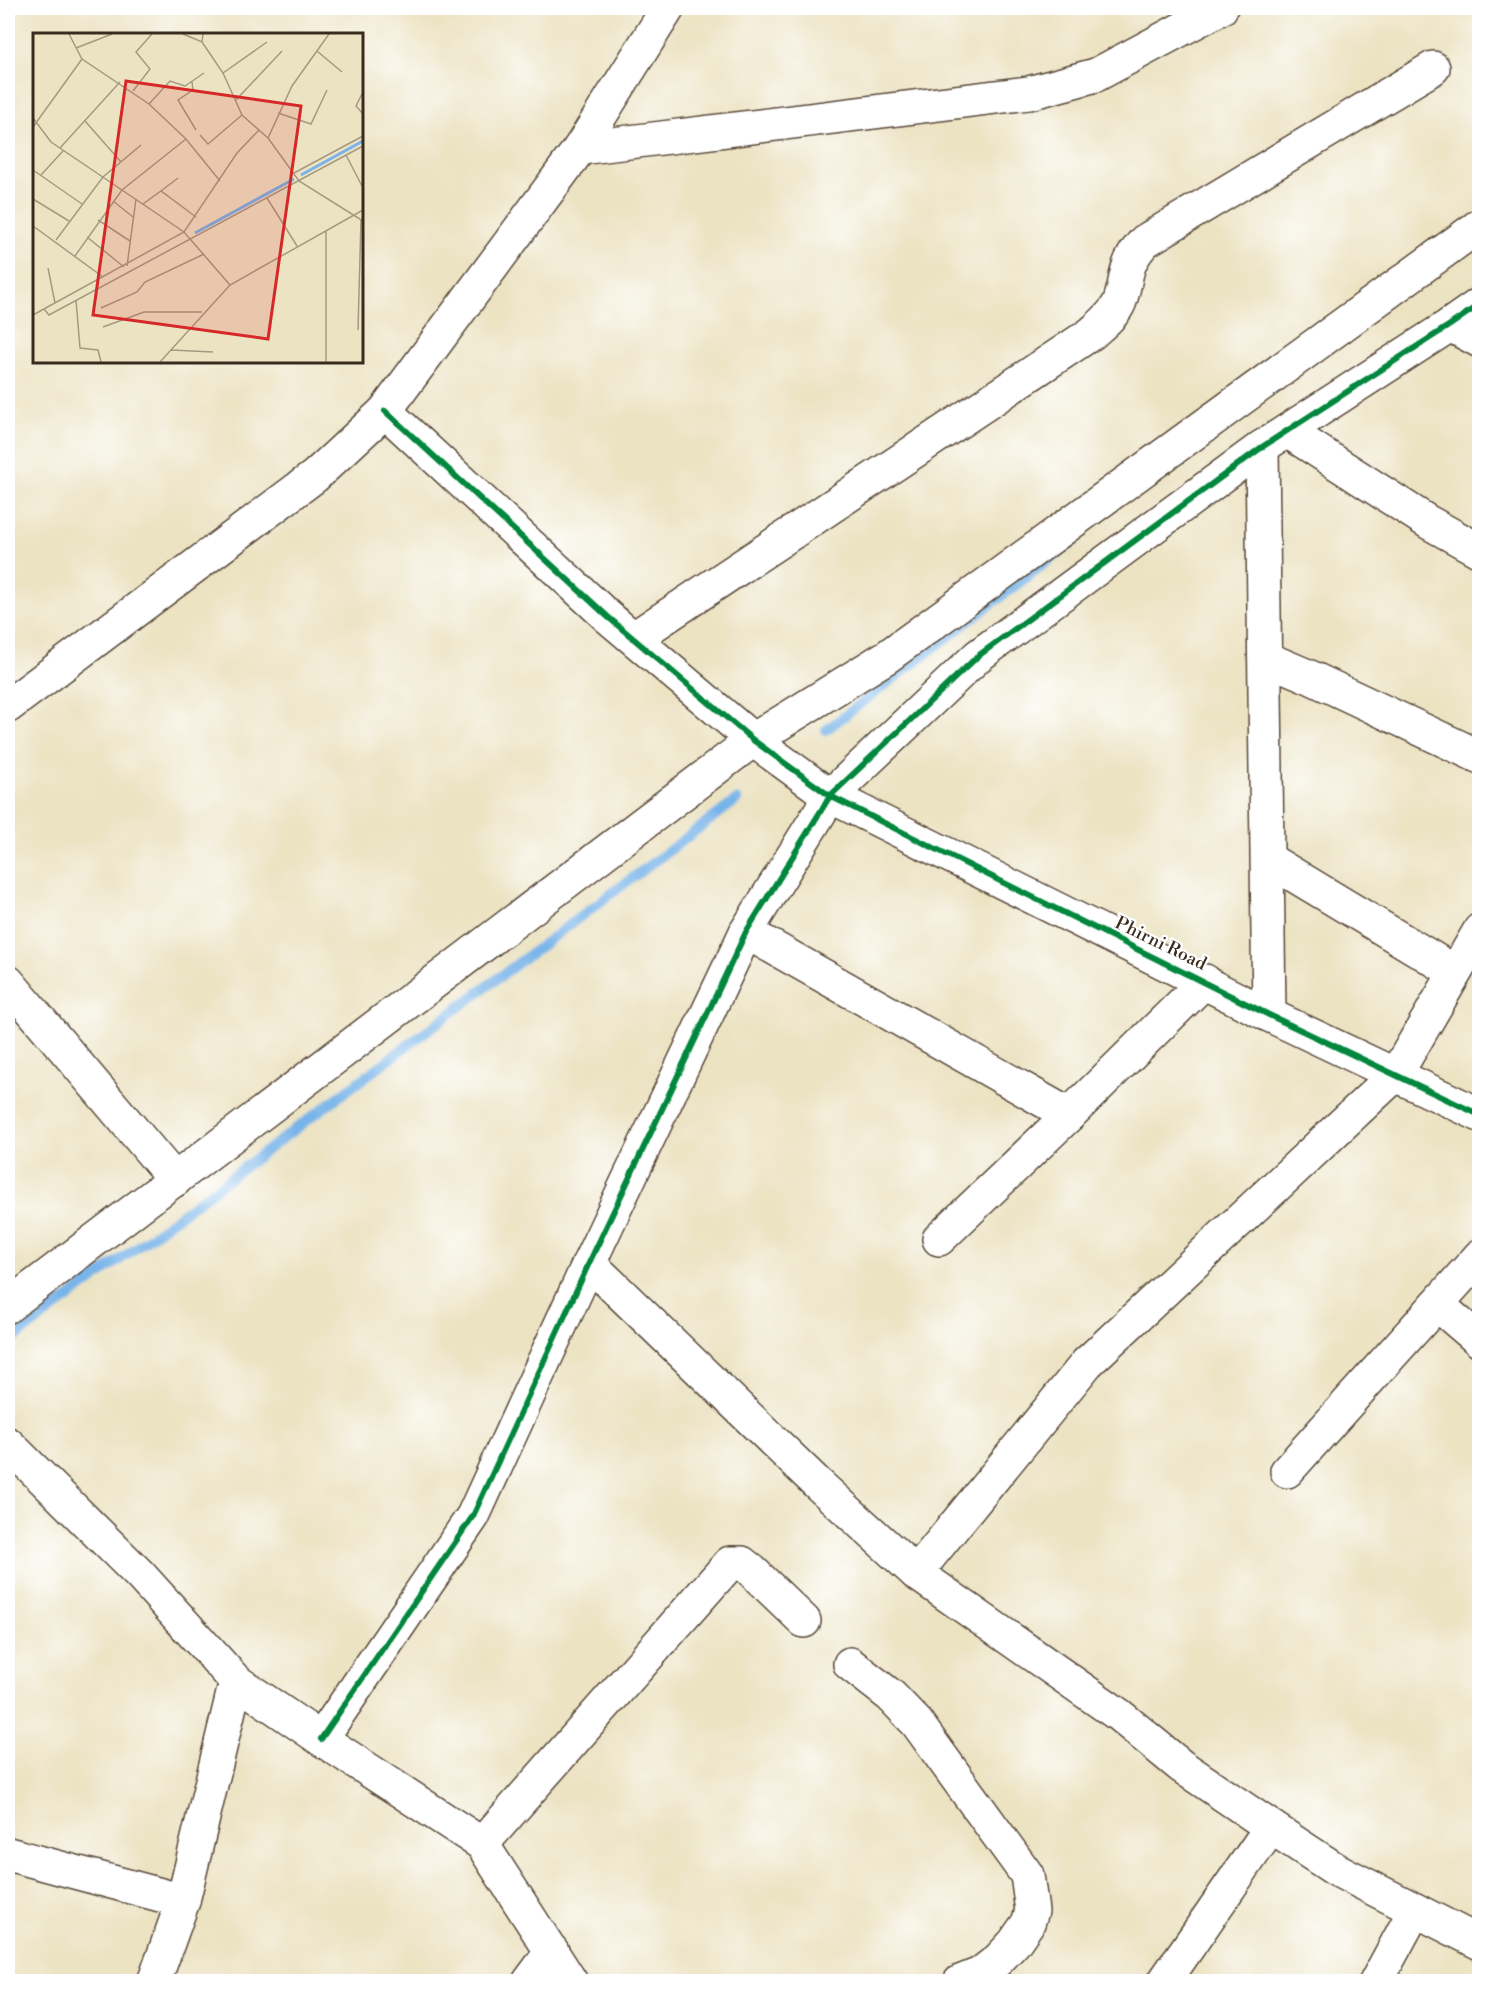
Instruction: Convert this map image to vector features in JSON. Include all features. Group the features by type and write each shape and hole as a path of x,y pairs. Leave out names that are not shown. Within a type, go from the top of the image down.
{"street":[{"path":"8,706 315,476 385,411 580,148 668,8"},
{"path":"580,148 1039,91 1096,75 1221,8"},
{"path":"634,639 1092,333 1115,309 1120,300 1126,270 1135,252 1145,241 1433,68"},
{"path":"8,1306 753,740 888,656 1479,225"},
{"path":"321,1739 473,1516 589,1263 746,932 830,796 978,656 1274,439 1479,304"},
{"path":"1450,325 1479,341"},
{"name":"Phirni Road","path":"385,411 634,639 753,740 830,796 1205,981 1269,1015 1479,1115"},
{"path":"1274,439 1479,551"},
{"path":"1269,1015 1269,860 1264,658 1274,439"},
{"path":"1264,658 1310,677 1479,757"},
{"path":"1269,860 1455,972"},
{"path":"916,1573 1086,1363 1396,1074 1479,930"},
{"path":"746,932 1069,1115"},
{"path":"939,1239 1205,981"},
{"path":"8,982 174,1180"},
{"path":"1287,1471 1479,1256"},
{"path":"589,1263 810,1476 916,1573 1119,1715 1182,1766 1271,1827 1335,1869 1479,1943"},
{"path":"1437,1304 1479,1341"},
{"path":"8,1444 140,1575 236,1681 482,1844 571,1982"},
{"path":"482,1844 730,1563 742,1563 804,1621"},
{"path":"850,1664 891,1696 917,1723 1027,1875 1032,1911 1028,1923 998,1960 980,1974 960,1982"},
{"path":"154,1982 183,1900 236,1681"},
{"path":"1164,1982 1271,1827"},
{"path":"8,1854 183,1900"},
{"path":"1376,1982 1414,1910"},
{"path":"529,1982 552,1951"}],"waterway":[{"path":"826,730 1074,541"},
{"path":"8,1343 737,800"}],"cycle path":[{"path":"321,1739 473,1516 589,1263 746,932 830,796 978,656 1262,447 1480,304"},
{"path":"385,411 608,617 753,740 830,796 1269,1015 1480,1115"}]}
